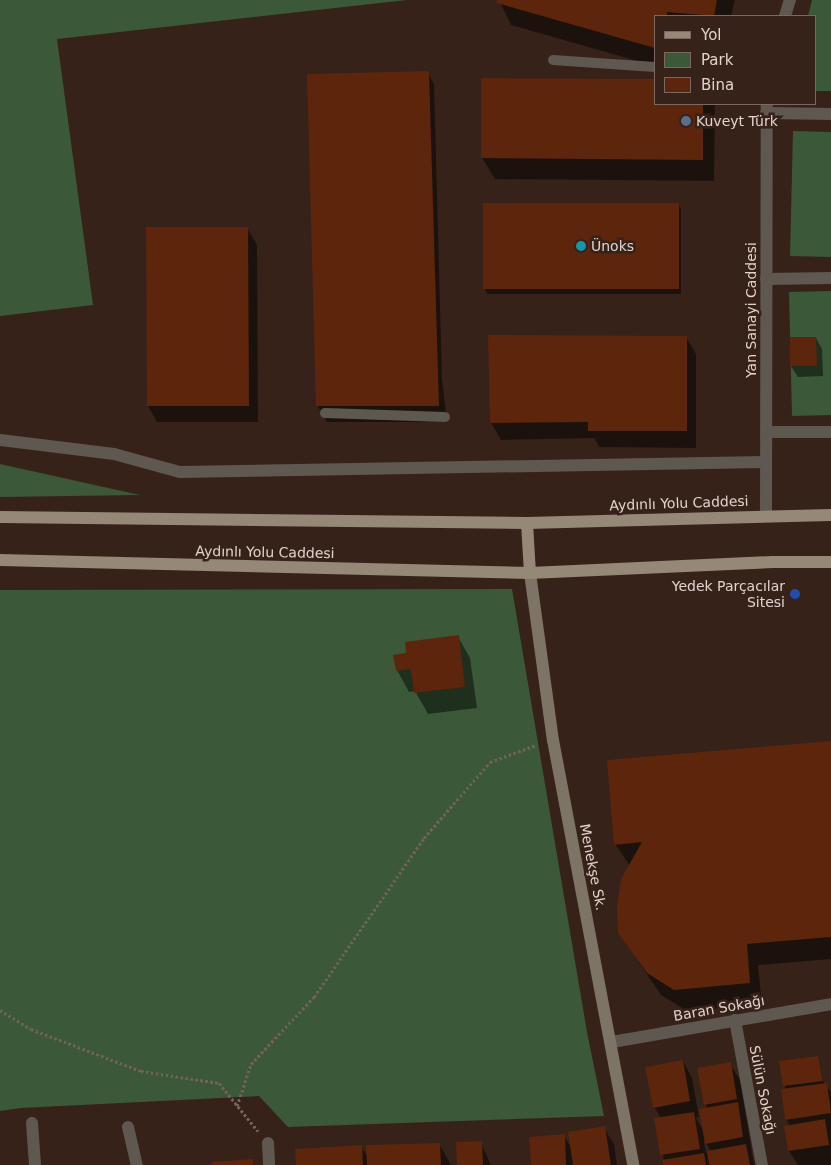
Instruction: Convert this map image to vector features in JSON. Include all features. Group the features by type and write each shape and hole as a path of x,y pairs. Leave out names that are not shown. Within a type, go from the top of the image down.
{"main road":[{"name":"Aydınlı Yolu Caddesi","path":"0,517 528,523 766,515 831,515"},
{"path":"528,523 530,573"},
{"name":"Aydınlı Yolu Caddesi","path":"0,560 530,573 773,562 831,562"}],"street":[{"path":"785,15 790,0"},
{"path":"766,108 831,114"},
{"name":"Yan Sanayi Caddesi","path":"766,108 766,515"},
{"path":"766,280 831,278"},
{"path":"766,432 831,432"},
{"path":"0,440 114,454 180,472 766,462"},
{"name":"Menekşe Sk.","path":"530,573 553,740 612,1042 633,1165"},
{"name":"Baran Sokağı","path":"612,1042 831,1004"},
{"name":"Sülün Sokağı","path":"735,1020 762,1165"},
{"path":"32,1123 35,1165"},
{"path":"128,1127 137,1165"},
{"path":"268,1143 269,1165"}],"lane":[{"path":"553,60 654,67"},
{"path":"325,413 445,417"}],"path":[{"path":"237,1106 251,1064 314,997 424,838 448,810 490,762 553,740"},
{"path":"0,1010 31,1029 141,1071 218,1083 268,1143"}],"green space":[{"path":"0,0 407,0 57,39 93,305 0,316"},
{"path":"812,0 831,0 831,91 816,91 816,15 808,15"},
{"path":"793,131 831,132 831,257 790,256"},
{"path":"831,291 831,415 792,416 789,292"},
{"path":"0,464 140,495 0,497"},
{"path":"512,589 587,1032 604,1116 288,1127 259,1096 21,1108 0,1111 0,590"}],"building":[{"path":"497,0 717,0 714,15 667,12 667,15 654,15 654,48 497,3"},
{"path":"429,71 439,406 316,406 307,74"},
{"path":"481,78 654,79 654,105 703,105 703,160 481,158"},
{"name":"Ünoks","path":"483,203 679,203 679,289 483,289"},
{"path":"146,227 248,227 249,406 147,406"},
{"path":"488,335 687,336 687,431 588,431 588,422 490,423"},
{"path":"790,337 816,337 817,366 790,366"},
{"path":"459,635 465,687 414,693 411,669 396,671 393,655 406,653 405,642"},
{"path":"831,741 831,937 747,944 750,983 674,990 647,973 618,933 617,908 621,879 642,842 614,845 607,760"},
{"path":"818,1056 823,1081 783,1086 779,1061"},
{"path":"683,1060 690,1101 653,1108 645,1067"},
{"path":"731,1062 737,1099 704,1105 697,1068"},
{"path":"827,1083 831,1113 785,1120 781,1089"},
{"path":"738,1102 743,1137 705,1144 699,1109"},
{"path":"694,1112 700,1149 660,1155 654,1118"},
{"path":"825,1119 829,1145 788,1151 784,1126"},
{"path":"605,1126 611,1165 573,1165 568,1132"},
{"path":"565,1134 566,1165 531,1165 529,1137"},
{"path":"482,1141 483,1165 457,1165 456,1142"},
{"path":"440,1143 441,1165 367,1165 366,1145"},
{"path":"746,1144 750,1165 709,1165 707,1151"},
{"path":"362,1145 363,1165 296,1165 295,1149"},
{"path":"704,1153 706,1165 663,1165 662,1160"},
{"path":"253,1159 253,1165 212,1165 212,1162"}],"place":[{"name":"Kuveyt Türk","path":"686,121"},
{"name":"Ünoks","path":"581,246"},
{"name":"Yedek Parçacılar Sitesi","path":"795,594"}]}
